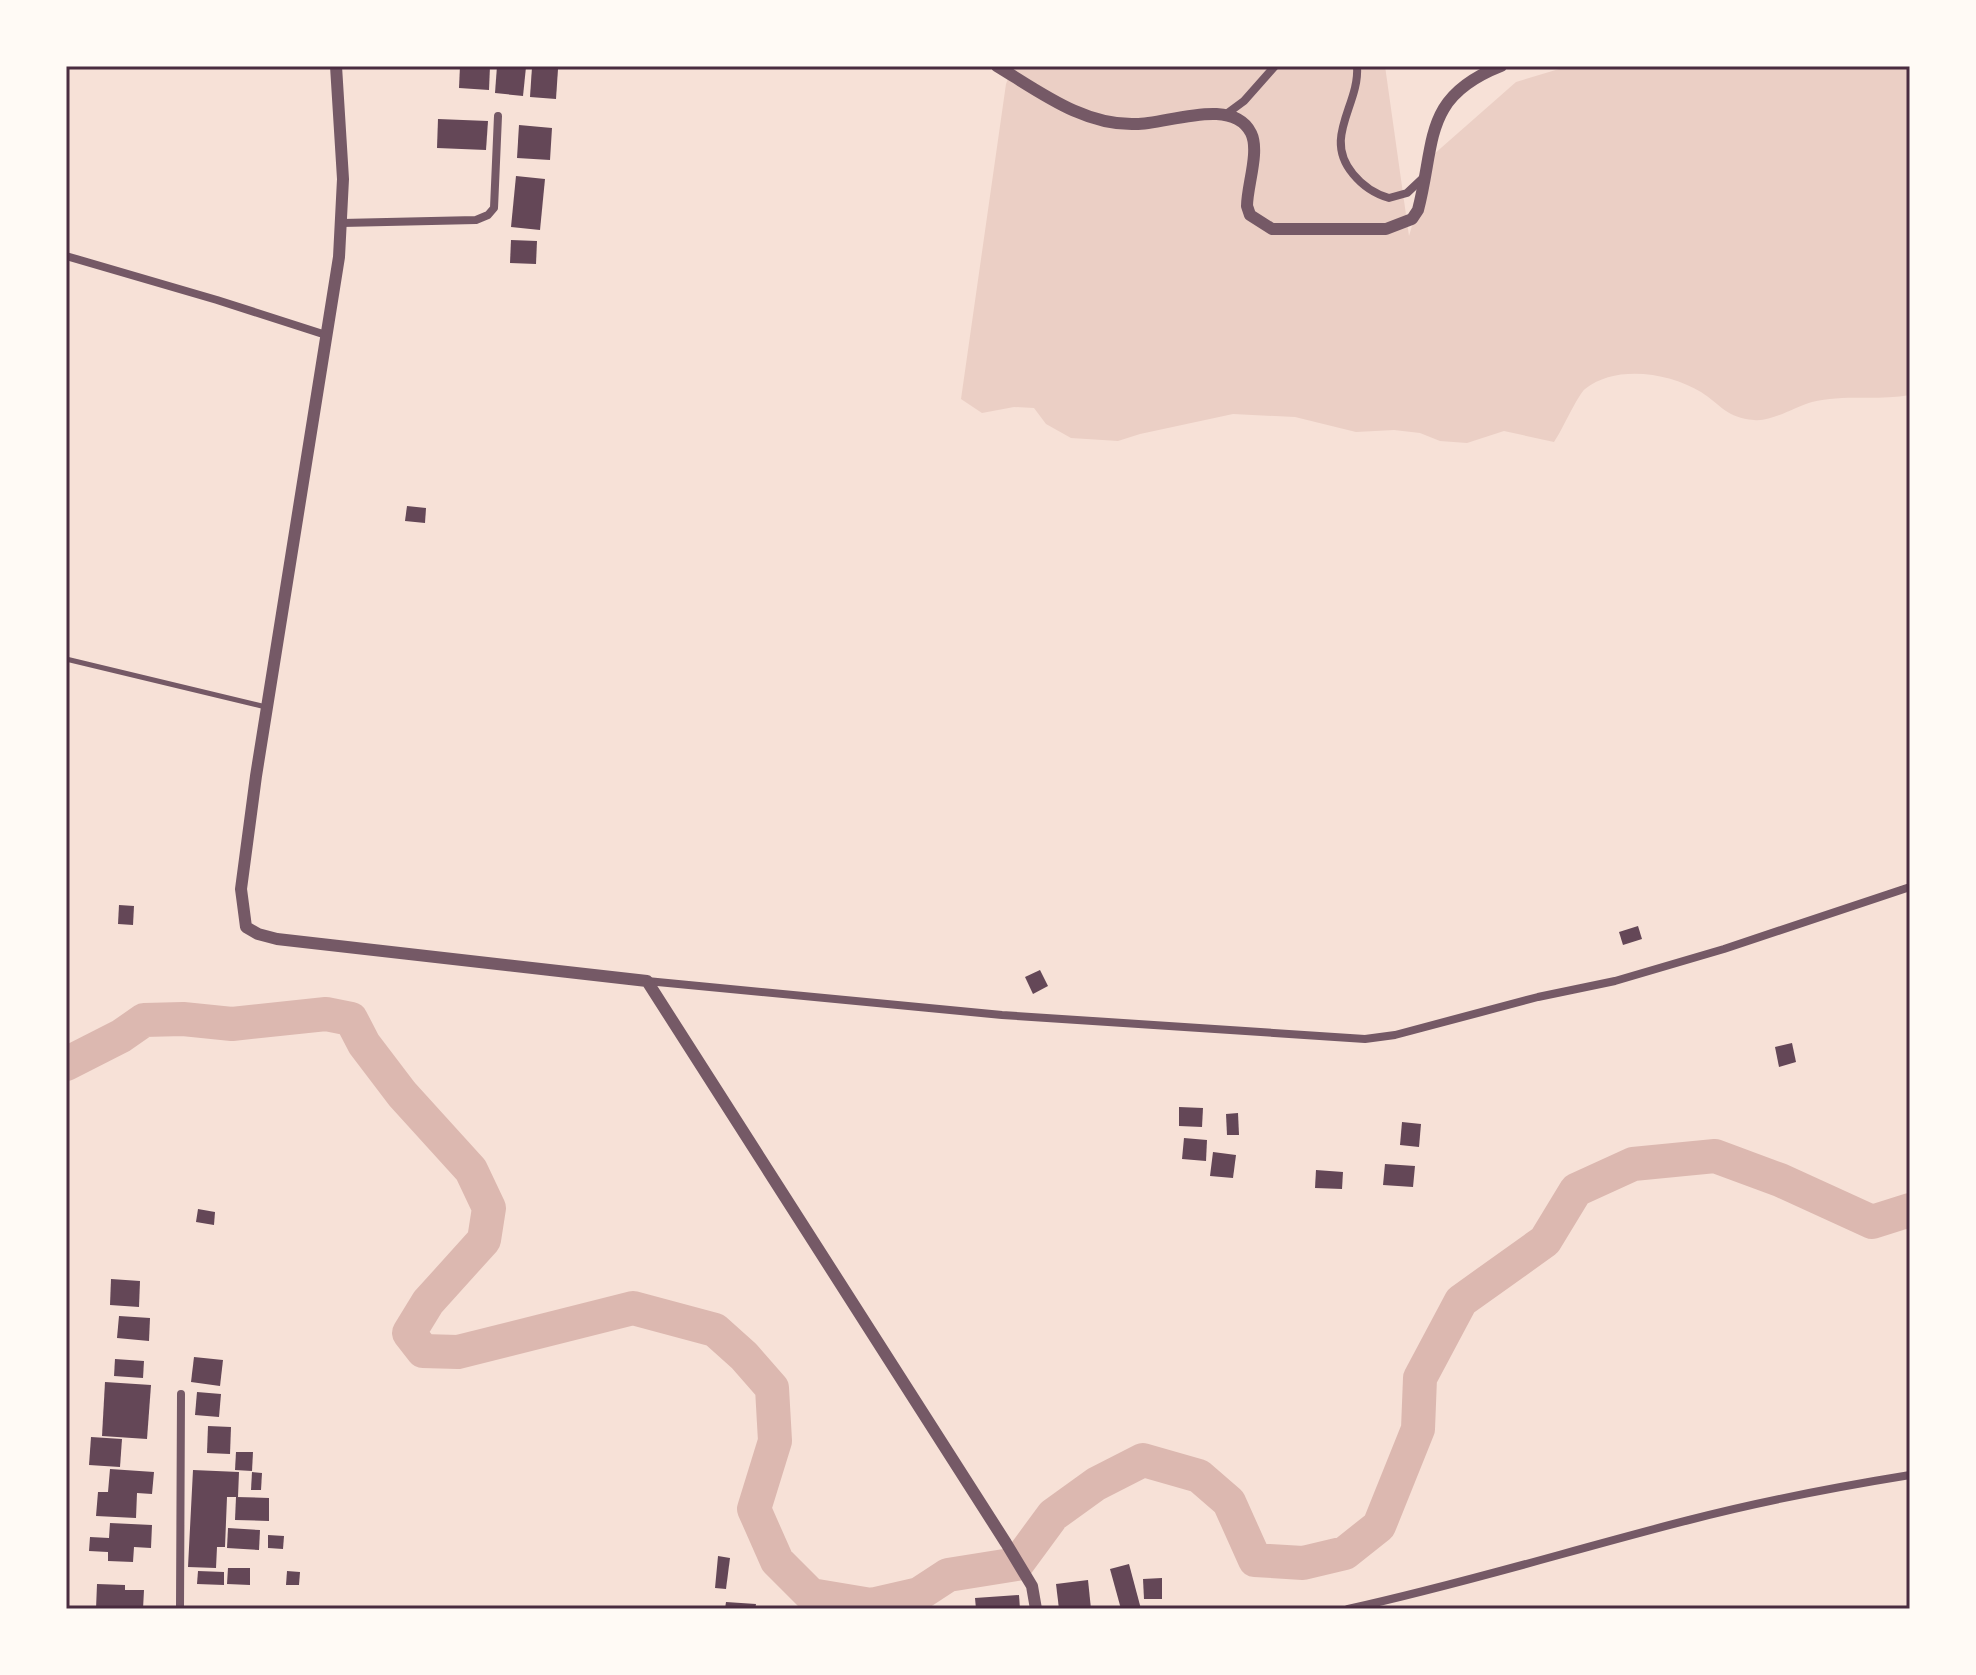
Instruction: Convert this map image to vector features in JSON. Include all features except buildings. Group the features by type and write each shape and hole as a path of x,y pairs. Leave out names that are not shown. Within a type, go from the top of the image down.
{"street":[{"path":"336,66 343,179 342,223 241,889 246,927 258,934 277,939 647,981 1002,1015 1365,1039 1395,1035 1538,997 1615,981 1724,949 1910,887"},
{"path":"997,66 1071,110 1097,121 1140,124 1206,113 1225,115 1251,131 1254,143 1247,206 1250,215 1272,229 1386,229 1412,219 1418,210 1432,140 1443,106 1468,81 1501,66"},
{"path":"1225,115 1244,101 1275,66"},
{"path":"1357,66 1340,145 1342,160 1371,191 1389,198 1398,198 1407,193 1425,177"},
{"path":"342,223 476,220 488,215 494,208 498,116"},
{"path":"66,256 326,335"},
{"path":"647,981 1006,1543 1032,1586 1036,1609"},
{"path":"180,1609 181,1394"},
{"path":"1348,1609 1433,1590 1703,1516 1910,1475"}],"lane":[{"path":"66,659 267,707"}],"shaded area":[{"path":"1013,66 1385,66 1409,236 1433,155 1516,82 1569,66 1910,66 1910,395 1824,400 1768,419 1754,420 1731,414 1688,385 1659,376 1627,374 1598,381 1585,389 1554,442 1504,431 1467,443 1440,441 1420,433 1394,430 1356,432 1295,417 1233,414 1118,441 1071,438 1046,424 1034,408 1014,407 982,413 961,399 1006,84"}],"waterway":[{"path":"66,1064 121,1036 144,1020 183,1019 232,1024 326,1014 351,1019 364,1044 402,1094 471,1170 489,1208 484,1240 428,1302 409,1333 423,1351 458,1352 633,1308 715,1330 744,1356 772,1388 775,1441 754,1509 777,1561 811,1595 871,1605 919,1594 948,1575 1017,1564 1053,1515 1096,1484 1143,1460 1199,1476 1229,1502 1255,1560 1303,1563 1345,1553 1379,1526 1418,1429 1420,1378 1461,1301 1545,1241 1576,1190 1633,1164 1715,1156 1780,1180 1872,1222 1910,1210"}]}
